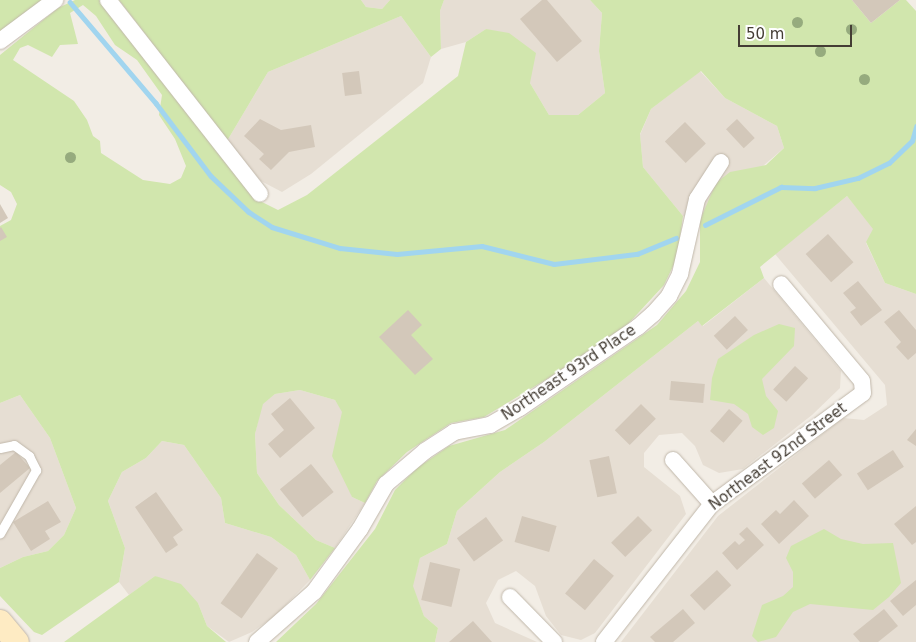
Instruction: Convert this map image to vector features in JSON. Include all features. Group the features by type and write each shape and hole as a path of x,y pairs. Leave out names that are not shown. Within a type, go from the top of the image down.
{"street":[{"path":"0,41 55,0"},
{"path":"108,0 260,194"},
{"name":"Northeast 93rd Place","path":"257,642 314,592 360,529 386,484 425,451 454,432 490,425 520,408 638,327 653,314 670,296 680,274 698,199 722,162"},
{"name":"Northeast 92nd Street","path":"604,642 712,504 863,393 862,381 781,284"},
{"path":"673,460 712,504"},
{"path":"510,597 554,642"},
{"path":"0,622 16,642"}],"lane":[{"path":"0,448 14,445 29,456 36,470 0,533"}],"shaded area":[{"path":"361,0 390,0 382,9 366,7"},
{"path":"444,0 590,0 602,13 599,51 605,93 578,115 549,115 530,83 486,29 466,42 441,49 440,11"},
{"path":"401,16 431,57 423,83 311,174 282,192 261,181 227,141 268,72"},
{"path":"700,71 725,98 777,126 784,148 700,220 683,216 643,167 640,135 651,109"},
{"path":"847,196 874,229 866,243 885,283 916,294 916,642 621,642 718,516 843,418 864,420 887,405 885,385 775,254"},
{"path":"764,278 841,371 840,388 812,415 743,469 719,473 703,465 695,446 682,433 659,435 644,453 644,467 680,496 686,514 595,633 581,640 561,635 546,616 535,586 516,571 498,580 486,603 495,623 537,642 435,642 438,628 424,616 412,586 420,558 447,544 457,511 500,472 544,442 698,321 703,326"},
{"path":"300,390 335,400 343,412 339,433 352,497 365,503 335,548 316,540 279,505 257,473 255,434 262,404 275,394"},
{"path":"20,395 50,438 76,508 64,535 48,551 23,557 0,568 0,403"},
{"path":"162,441 184,445 221,498 225,523 271,537 296,555 310,580 275,616 252,632 229,642 207,626 198,603 155,576 129,595 119,582 125,548 108,501 122,472 146,458"}],"green space":[{"path":"0,0 45,0 0,35"},
{"path":"75,0 101,0 256,199 278,210 307,195 458,76 466,42 486,29 509,33 536,53 530,83 549,115 578,115 605,93 599,51 602,13 590,0 852,0 871,23 900,0 906,0 916,11 916,294 885,283 866,242 873,229 847,196 760,267 764,278 702,326 698,321 544,442 500,472 457,511 447,544 420,558 413,586 424,616 438,628 435,642 276,642 316,604 375,529 395,490 417,468 449,446 505,430 657,325 686,291 700,262 700,220 716,183 730,172 766,165 784,148 777,126 725,98 701,71 651,109 640,134 643,167 683,216 677,258 664,285 628,324 547,379 484,417 451,423 407,452 377,481 365,503 352,497 332,456 342,412 335,400 300,390 275,394 263,404 255,434 257,473 279,505 316,540 335,548 310,580 296,555 271,537 225,523 221,498 184,445 162,441 146,458 122,472 108,501 125,548 119,582 42,635 34,632 0,596 0,568 23,557 48,551 64,535 76,508 50,438 20,395 0,403 0,226 11,220 17,204 11,192 0,185 0,55 58,8","holes":["83,5 96,16 115,45 137,60 162,95 159,115 175,139 186,166 181,178 170,184 143,180 101,153 100,141 93,136 87,120 74,101 13,60 20,48 28,45 52,57 60,45 78,44 70,13"]},
{"path":"119,0 361,0 366,7 382,9 390,0 444,0 440,11 441,49 431,57 401,16 268,72 227,141"},
{"path":"779,324 795,328 794,346 762,379 766,396 778,411 774,428 763,435 752,427 748,414 734,404 710,400 712,378 718,359 754,335"},
{"path":"824,529 841,539 863,544 893,543 901,583 889,597 873,610 810,604 793,612 776,637 758,642 752,636 762,605 783,596 793,587 793,572 786,558 791,546"},
{"path":"155,576 181,584 198,603 207,626 226,642 64,642"}],"building":[{"path":"542,0 547,0 582,41 557,62 520,19"},
{"path":"852,0 900,0 871,23"},
{"path":"359,71 362,94 345,96 342,73"},
{"path":"260,119 281,130 311,125 315,147 289,152 271,170 259,159 264,154 244,136"},
{"path":"737,119 755,138 744,148 726,129"},
{"path":"685,122 706,144 686,163 665,141"},
{"path":"0,204 8,218 0,223"},
{"path":"0,228 7,237 0,241"},
{"path":"828,234 853,262 831,282 806,254"},
{"path":"858,281 882,310 861,326 850,312 856,308 843,293"},
{"path":"408,310 422,325 411,335 433,359 415,375 379,337"},
{"path":"899,310 916,330 916,353 908,360 896,347 901,342 884,322"},
{"path":"735,316 748,330 727,350 714,336"},
{"path":"795,366 808,378 786,402 773,389"},
{"path":"671,381 705,384 703,403 669,400"},
{"path":"290,398 315,428 280,458 268,444 284,430 271,414"},
{"path":"641,404 656,419 630,445 615,430"},
{"path":"729,409 743,421 724,443 710,431"},
{"path":"916,429 916,446 907,440"},
{"path":"893,450 904,467 868,490 857,473"},
{"path":"16,452 30,468 0,493 0,465"},
{"path":"609,456 617,493 597,497 589,460"},
{"path":"829,460 842,475 815,499 802,484"},
{"path":"311,464 334,492 303,517 280,489"},
{"path":"156,492 183,530 173,537 178,545 166,553 135,507"},
{"path":"794,500 809,516 779,544 761,524 776,510 780,514"},
{"path":"48,501 61,522 45,531 50,539 31,551 13,522"},
{"path":"916,506 916,542 912,545 894,524"},
{"path":"522,516 557,526 549,552 515,542"},
{"path":"638,516 652,530 625,557 611,543"},
{"path":"486,517 503,540 474,562 457,538"},
{"path":"747,527 764,545 737,570 722,553 735,541 739,545 745,540 739,534"},
{"path":"257,553 278,568 242,618 221,603"},
{"path":"594,559 614,576 585,610 565,593"},
{"path":"430,562 460,569 451,607 421,600"},
{"path":"717,570 731,585 704,611 690,595"},
{"path":"916,580 916,605 903,616 890,601"},
{"path":"683,609 695,623 673,642 655,642 650,637"},
{"path":"884,609 898,626 878,642 860,642 853,634"},
{"path":"473,621 492,642 449,642"}],"waterway":[{"path":"70,2 156,103 211,176 249,212 272,227 340,248 397,254 482,246 554,264 637,254 676,238"},
{"path":"705,225 781,187 815,188 858,178 889,163 912,141 916,127"}]}
